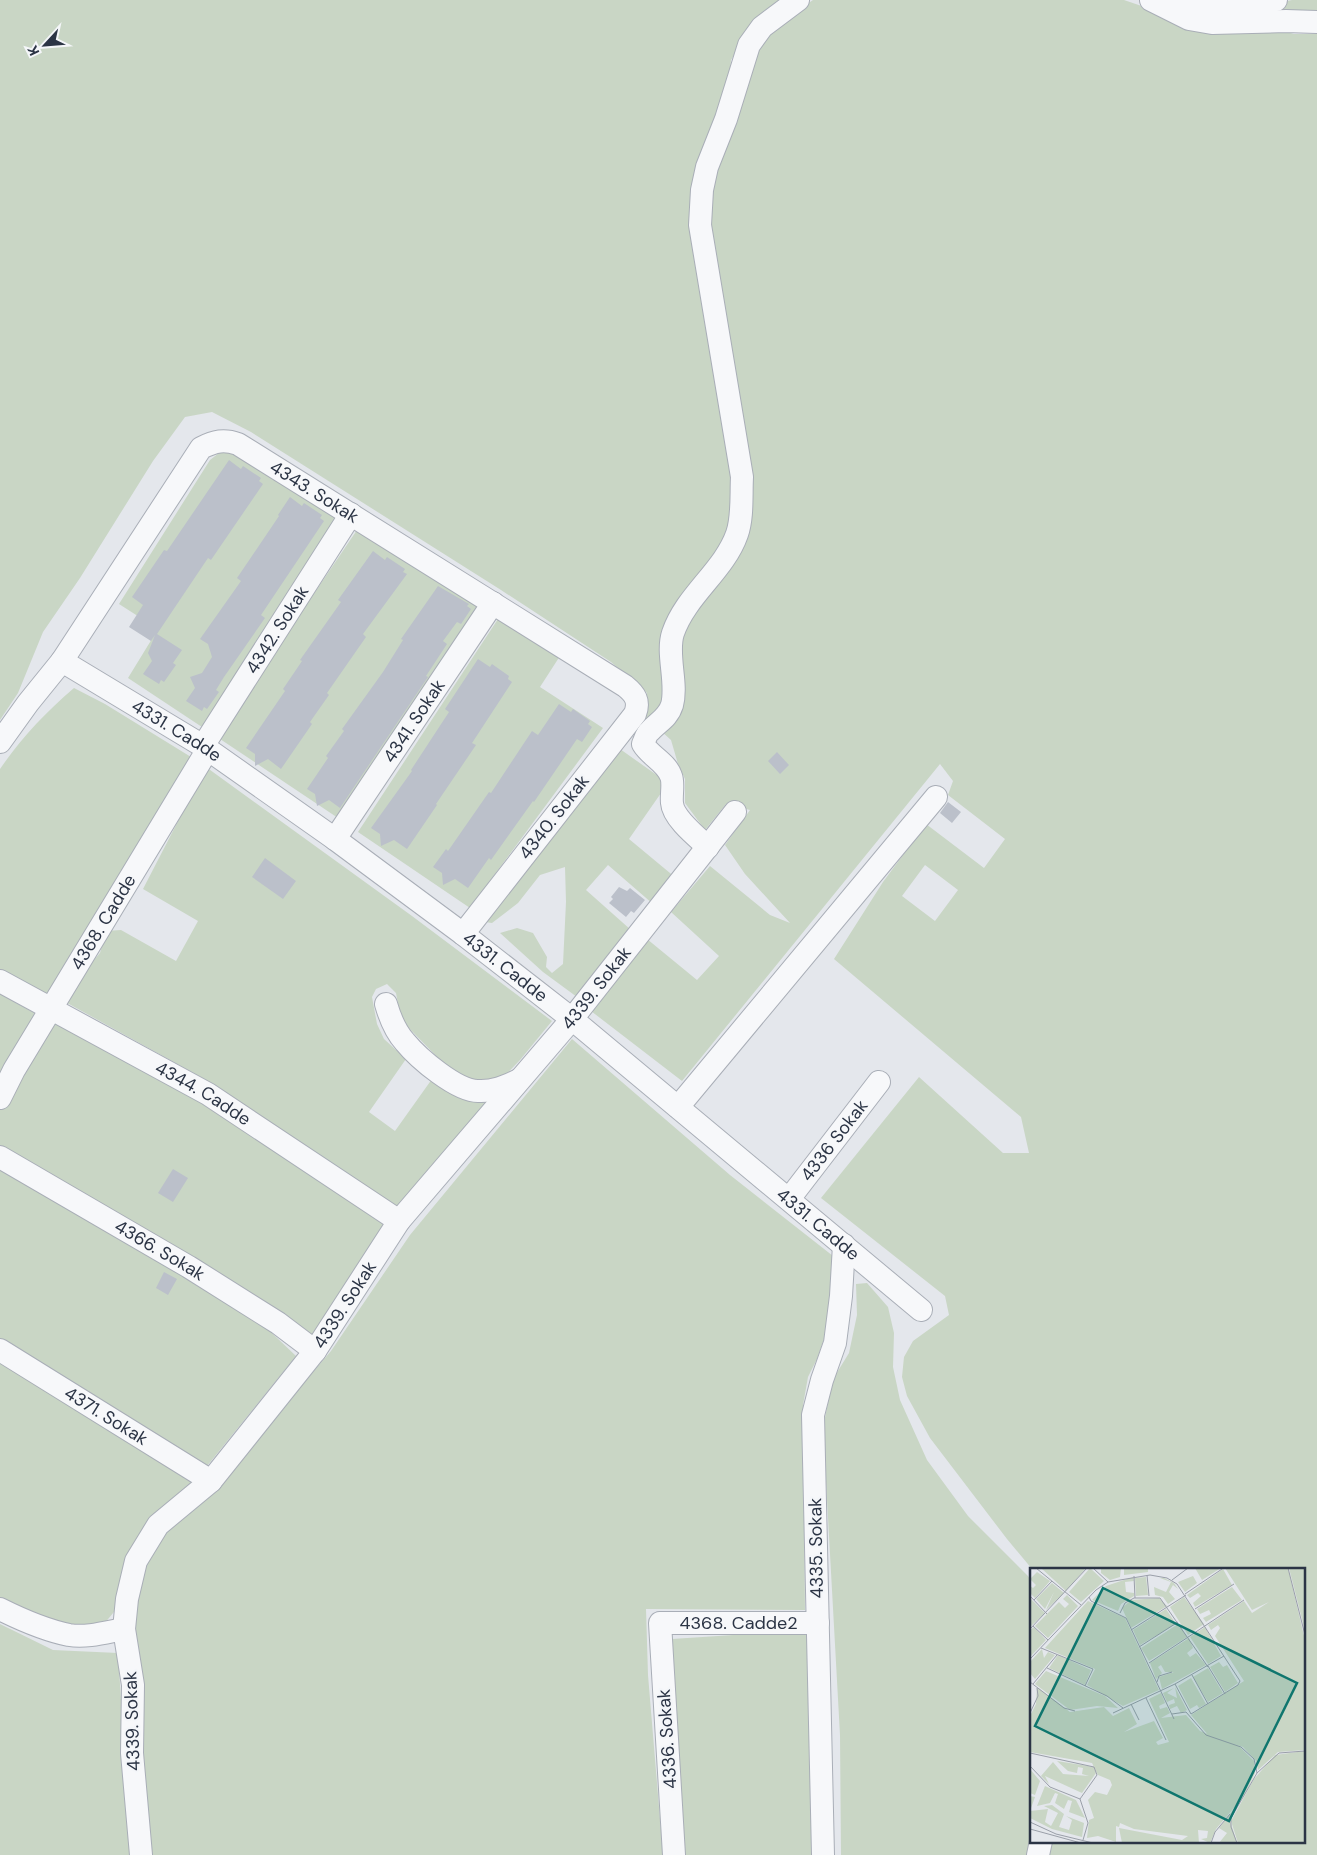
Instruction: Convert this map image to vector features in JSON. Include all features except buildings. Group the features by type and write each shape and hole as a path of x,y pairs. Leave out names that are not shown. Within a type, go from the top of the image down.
{"street":[{"path":"708,847 679,818 672,805 672,777 664,765 648,752 643,744 648,731 664,720 672,707 674,689 672,635 680,618 729,553 738,532 741,507 742,476 700,225 702,190 707,167 726,119 749,45 762,27 798,0"},
{"path":"1151,0 1189,19 1212,23 1317,22"},
{"path":"1158,0 1184,4 1226,5 1276,0"},
{"name":"4343. Sokak","path":"0,742 62,661 201,448 214,441 227,440 238,444 625,686 637,698"},
{"name":"4342. Sokak","path":"205,747 351,514"},
{"name":"4341. Sokak","path":"335,839 493,603"},
{"name":"4331. Cadde","path":"62,661 205,747 335,839 463,934 572,1020 921,1310"},
{"name":"4340. Sokak","path":"463,934 634,714 638,706 637,698"},
{"name":"4368. Cadde","path":"0,1098 14,1070 52,1009 205,747"},
{"path":"678,1108 936,796"},
{"name":"4339. Sokak","path":"142,1855 132,1753 133,1685 124,1629 127,1599 136,1561 158,1525 211,1481 315,1351 399,1221 572,1020 735,812"},
{"name":"4344. Cadde","path":"0,981 208,1094 399,1221"},
{"path":"386,1004 392,1023 405,1043 438,1072 460,1087 476,1091 494,1090 520,1080"},
{"name":"4336 Sokak","path":"788,1200 879,1082"},
{"name":"4366. Sokak","path":"0,1157 197,1272 278,1323 315,1351"},
{"name":"4335. Sokak","path":"823,1855 814,1415 822,1380 835,1343 841,1296 844,1245"},
{"name":"4371. Sokak","path":"0,1350 211,1481"},
{"path":"0,1608 31,1624 71,1635 99,1634 124,1629"},
{"name":"4368. Cadde2","path":"660,1623 818,1623"},
{"name":"4336. Sokak","path":"660,1623 674,1855"},
{"path":"1038,1855 1041,1842"}],"green space":[{"path":"0,0 789,0 753,25 731,60 729,86 699,177 734,477 732,539 671,620 665,711 644,728 633,732 643,715 647,693 611,662 251,432 212,412 185,417 153,461 80,578 43,632 18,693 0,720"},
{"path":"813,0 1124,0 1165,14 1257,24 1294,34 1317,34 1317,1855 1045,1855 1047,1842 1304,1842 1304,1568 1031,1568 930,1438 907,1396 902,1377 904,1357 913,1341 949,1315 945,1296 821,1198 919,1077 1003,1153 1029,1153 1021,1117 834,959 883,882 926,824 984,868 1005,839 948,795 953,781 940,764 682,1081 591,1011 647,939 697,980 719,956 671,912 710,866 770,915 790,923 745,874 725,845 750,810 726,804 705,830 685,803 685,779 678,764 671,740 661,731 678,639 745,526 702,208 760,36","holes":["925,865 958,890 935,921 902,896"]},
{"path":"1292,0 1317,0 1317,18 1296,15 1264,6"},
{"path":"228,451 338,517 205,729 128,678 158,629 119,604 210,460 219,453"},
{"path":"357,530 481,609 341,820 217,737"},
{"path":"498,619 560,656 540,687 603,728 470,908 358,832"},
{"path":"74,688 105,704 191,757 46,996 0,971 0,769 34,726"},
{"path":"620,749 668,783 629,839 676,878 653,904 608,865 586,890 631,930 577,997 543,972 500,933 517,928 533,933 547,957 546,967 552,973 563,964 566,902 565,867 540,875 518,903 492,923 485,922"},
{"path":"206,767 412,916 552,1021 499,1082 473,1082 445,1065 401,1020 396,993 387,984 376,989 372,997 377,1024 384,1039 406,1059 369,1112 395,1131 432,1079 497,1098 400,1210 208,1081 60,999 100,953 106,931 121,930 176,961 198,921 143,889"},
{"path":"0,994 38,1015 0,1088"},
{"path":"61,1018 201,1103 389,1222 314,1337 0,1148 0,1102 51,1027"},
{"path":"572,1039 730,1175 833,1256 834,1284 824,1339 808,1377 803,1405 805,1610 646,1609 648,1675 663,1855 149,1855 140,1679 134,1623 142,1567 171,1526 234,1464 331,1351 410,1235"},
{"path":"0,1160 254,1316 296,1356 207,1466 0,1339"},
{"path":"867,1283 888,1307 894,1333 893,1367 900,1400 927,1460 968,1516 1030,1579 1031,1855 841,1855 840,1735 823,1427 833,1379 849,1353 857,1315 856,1284"},
{"path":"0,1356 201,1481 176,1503 118,1607 104,1624 79,1629 0,1602"},
{"path":"0,1624 53,1650 118,1653 131,1855 0,1855"},
{"path":"810,1630 815,1855 680,1855 672,1639"}]}
